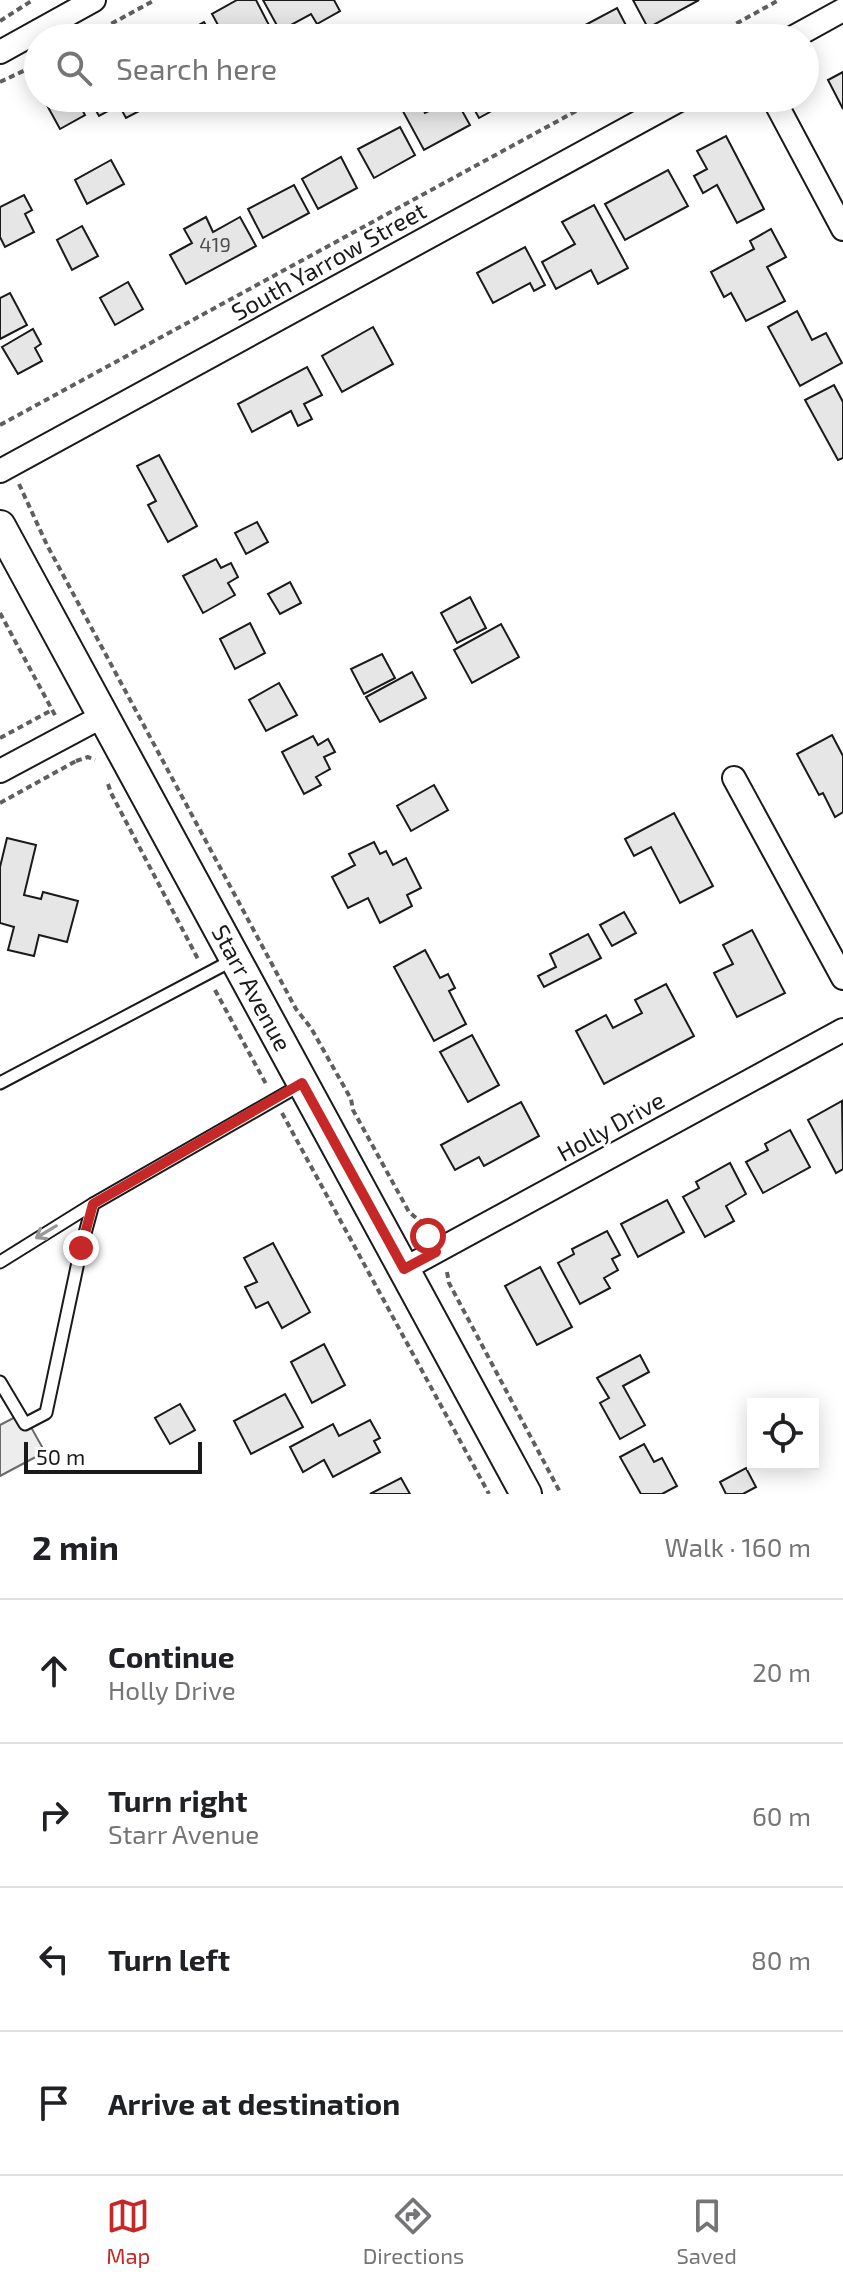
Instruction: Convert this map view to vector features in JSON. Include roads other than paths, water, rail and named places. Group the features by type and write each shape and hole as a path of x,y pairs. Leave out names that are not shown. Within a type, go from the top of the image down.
{"street":[{"path":"51,24 94,0"},
{"path":"818,24 843,10"},
{"path":"0,52 24,39"},
{"name":"South Yarrow Street","path":"6,468 657,112"},
{"path":"780,112 843,229"},
{"name":"Starr Avenue","path":"0,526 526,1494"},
{"path":"0,771 103,716"},
{"path":"734,778 843,978"},
{"name":"Holly Drive","path":"404,1269 843,1030"}],"lane":[{"path":"0,1083 235,959"},
{"path":"0,1262 93,1204 302,1083"},
{"path":"0,1382 25,1424 46,1413 93,1204"}]}
